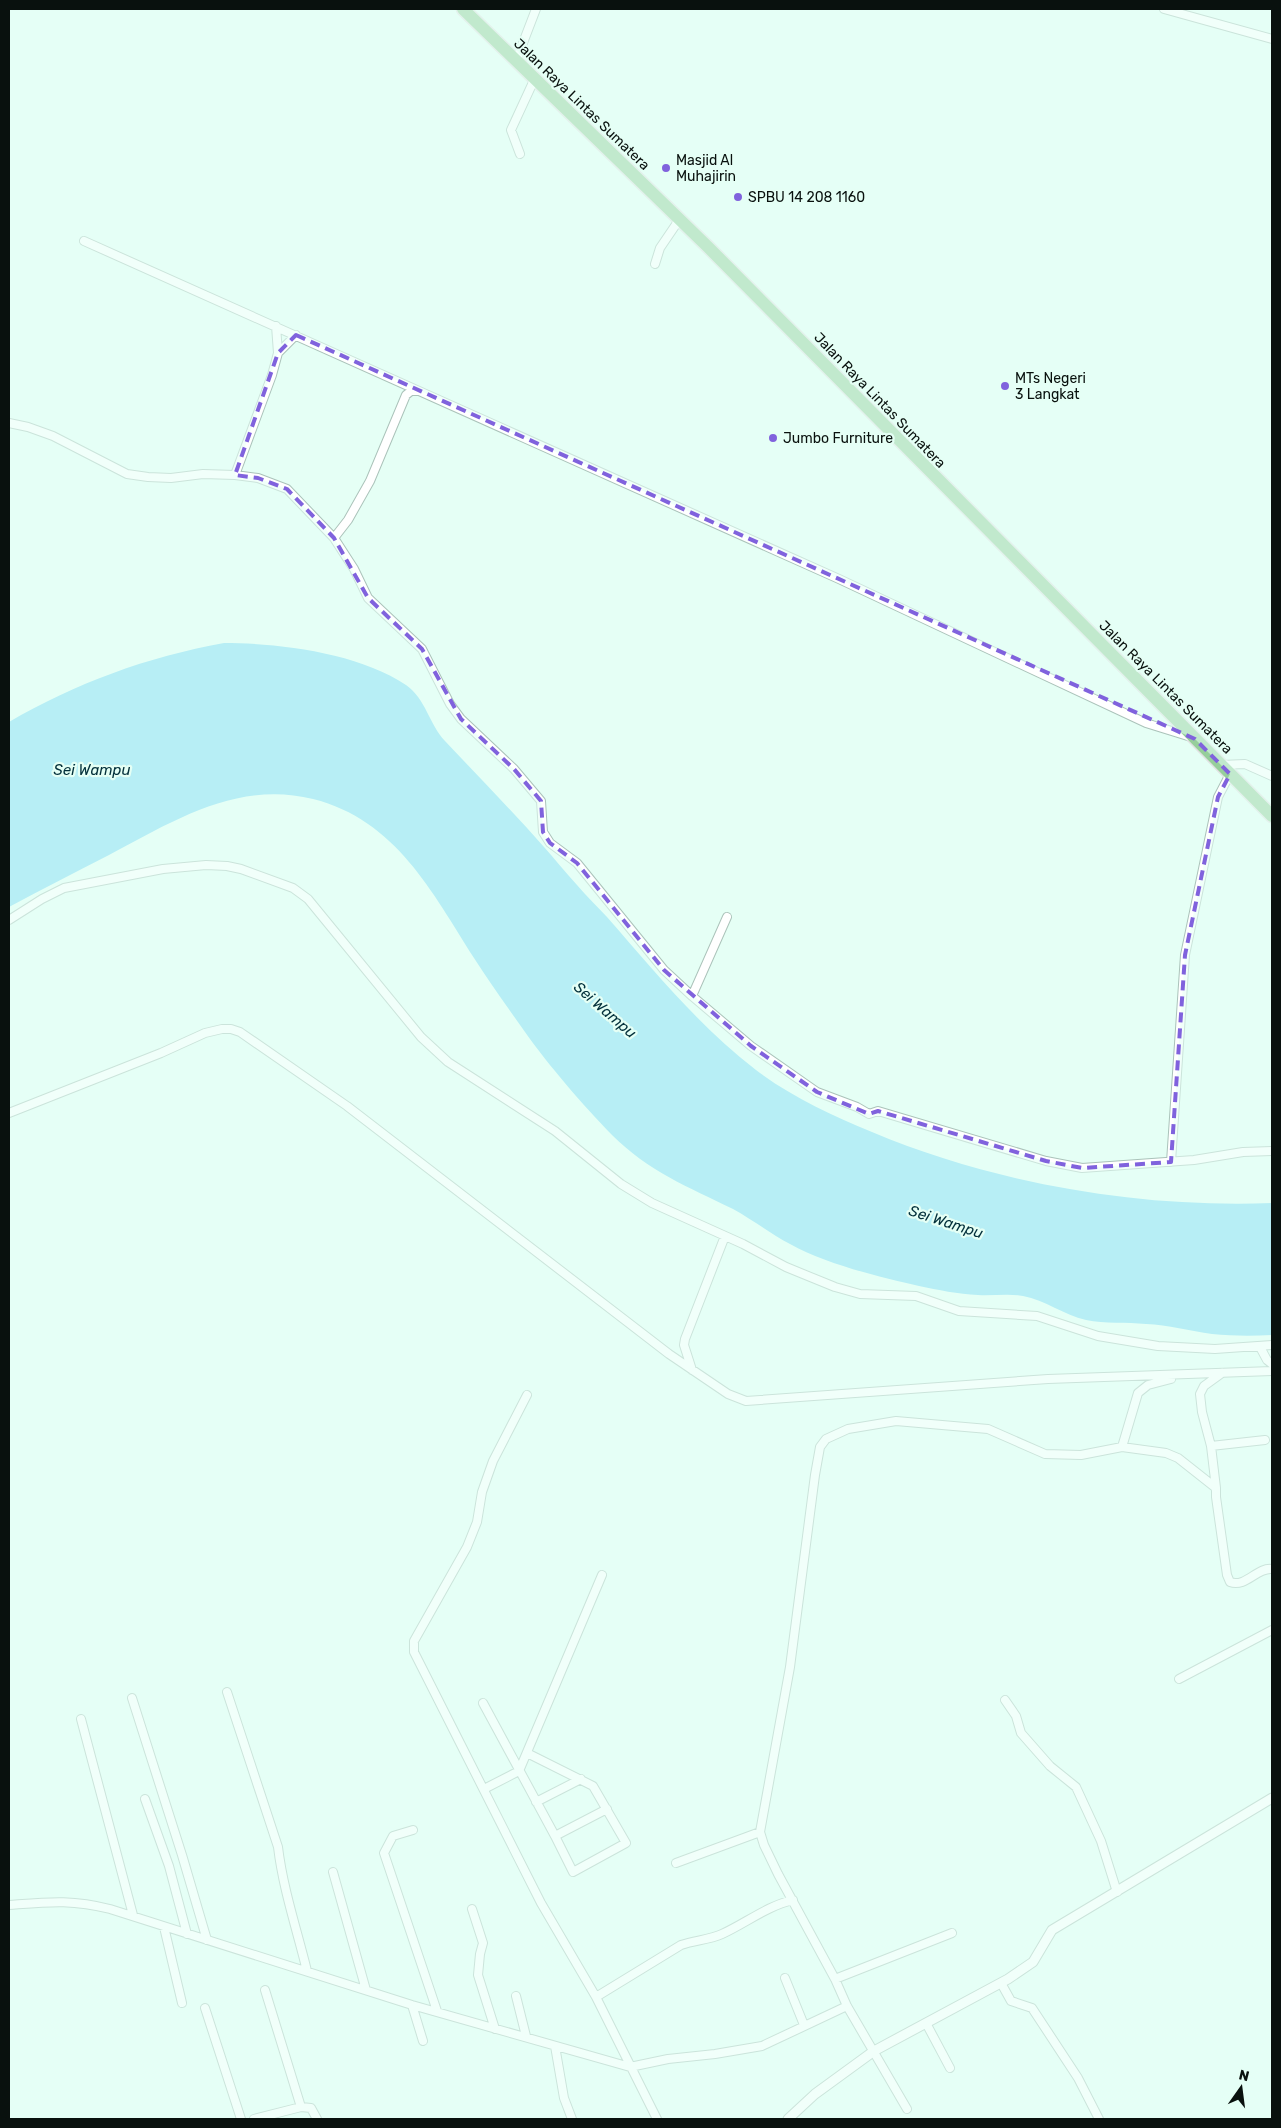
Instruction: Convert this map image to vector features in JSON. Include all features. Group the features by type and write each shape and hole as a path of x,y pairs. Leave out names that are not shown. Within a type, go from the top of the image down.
{"highway":[{"name":"Jalan Raya Lintas Sumatera","path":"463,9 790,330 955,498 1055,595 1272,816"}],"street":[{"path":"516,61 536,9"},
{"path":"1164,9 1272,39"},
{"path":"520,154 511,130 535,78"},
{"path":"655,264 660,248 679,220"},
{"path":"84,240 839,579 1146,723 1195,739"},
{"path":"235,475 272,375 278,353 276,326"},
{"path":"278,353 296,335"},
{"path":"334,538 348,520 370,481 406,394 412,391 422,392"},
{"path":"9,423 28,427 53,436 127,474 171,478 203,474 235,475 258,478 287,489 334,538 354,570 368,598 422,649 450,704 461,719 514,769 541,801 542,832 550,843 577,863 664,970 751,1046 817,1092 857,1107 869,1114 878,1111 1046,1161 1082,1168 1194,1160 1243,1152 1272,1151"},
{"path":"1171,1162 1184,955 1218,797 1226,770 1245,764 1272,776"},
{"path":"9,920 42,898 64,888 171,868 206,865 227,866 293,888 308,899 421,1037 448,1062 555,1131 621,1184 644,1198 786,1267 835,1287 860,1294 916,1296 959,1311 1037,1316 1098,1336 1158,1346 1215,1348 1272,1345"},
{"path":"692,996 727,917"},
{"path":"9,1113 161,1053 205,1033 222,1029 240,1032 348,1106 505,1230 692,1370 728,1394 738,1398 754,1401 986,1383 1272,1371"},
{"path":"692,1370 685,1352 685,1339 725,1236"},
{"path":"1260,1347 1267,1360 1272,1364"},
{"path":"1222,1373 1204,1386 1200,1394 1202,1412 1211,1446 1226,1569 1230,1582 1238,1583 1264,1569 1272,1569"},
{"path":"1122,1448 1138,1393 1148,1385 1182,1375"},
{"path":"527,1395 493,1461 482,1492 476,1522 467,1547 414,1641 414,1652 542,1903 596,1997 657,2119"},
{"path":"907,2109 847,2006 835,1979 768,1853 760,1832 790,1667 820,1447 826,1439 848,1429 896,1421 988,1429 1045,1454 1081,1455 1122,1448 1172,1455 1216,1488"},
{"path":"1211,1446 1265,1440"},
{"path":"484,1788 519,1771 602,1575"},
{"path":"1179,1679 1272,1630"},
{"path":"227,1692 278,1847 281,1871 287,1888 306,1971"},
{"path":"132,1698 182,1855 206,1940"},
{"path":"1005,1700 1016,1716 1021,1733 1050,1766 1076,1787 1100,1841 1117,1892"},
{"path":"483,1703 573,1872 626,1843 593,1786 527,1753"},
{"path":"81,1719 133,1915"},
{"path":"536,1802 581,1780"},
{"path":"788,2119 816,2094 874,2051 1001,1983 1033,1962 1052,1930 1272,1798"},
{"path":"145,1800 169,1866 187,1934"},
{"path":"555,1836 607,1809"},
{"path":"413,1830 393,1836 384,1853 437,2011"},
{"path":"676,1864 760,1832"},
{"path":"333,1872 366,1990"},
{"path":"596,1997 681,1945 724,1933 760,1913 793,1900"},
{"path":"9,1905 64,1901 84,1902 133,1915 164,1927 412,2005 630,2067 668,2059 762,2046 847,2006"},
{"path":"472,1909 483,1943 478,1975 496,2029"},
{"path":"164,1927 182,2003"},
{"path":"835,1979 952,1933"},
{"path":"785,1978 804,2025"},
{"path":"1001,1983 1011,2001 1032,2008 1078,2078 1099,2119"},
{"path":"265,1990 301,2107"},
{"path":"516,1996 526,2036"},
{"path":"412,2005 423,2041"},
{"path":"205,2008 241,2119"},
{"path":"926,2023 950,2068"},
{"path":"555,2046 564,2098 572,2119"},
{"path":"254,2119 301,2107 311,2108 317,2119"}],"highlighted area":[{"path":"296,335 1195,739 1230,774 1218,797 1185,955 1171,1162 1082,1168 1046,1161 878,1111 869,1114 817,1092 751,1046 664,970 577,863 550,843 543,832 541,801 514,769 461,719 422,649 368,598 334,538 287,489 258,478 235,475 278,353"}],"water":[{"name":"Sei Wampu","path":"224,643 269,645 318,652 365,665 387,674 406,685 423,704 445,741 532,834 696,1016 756,1070 812,1105 857,1126 919,1150 968,1166 1018,1179 1069,1189 1171,1201 1222,1204 1272,1203 1272,1335 1220,1335 1138,1323 1086,1320 1023,1296 956,1293 870,1274 836,1264 804,1251 733,1209 669,1177 626,1148 555,1072 499,995 443,908 409,862 389,841 367,823 342,809 313,799 285,795 258,795 232,799 207,807 157,829 9,907 9,722 60,695 113,673 167,656"}],"place":[{"name":"Masjid Al Muhajirin","path":"666,168"},
{"name":"SPBU 14 208 1160","path":"738,197"},
{"name":"MTs Negeri 3 Langkat","path":"1005,386"},
{"name":"Jumbo Furniture","path":"773,438"}]}
